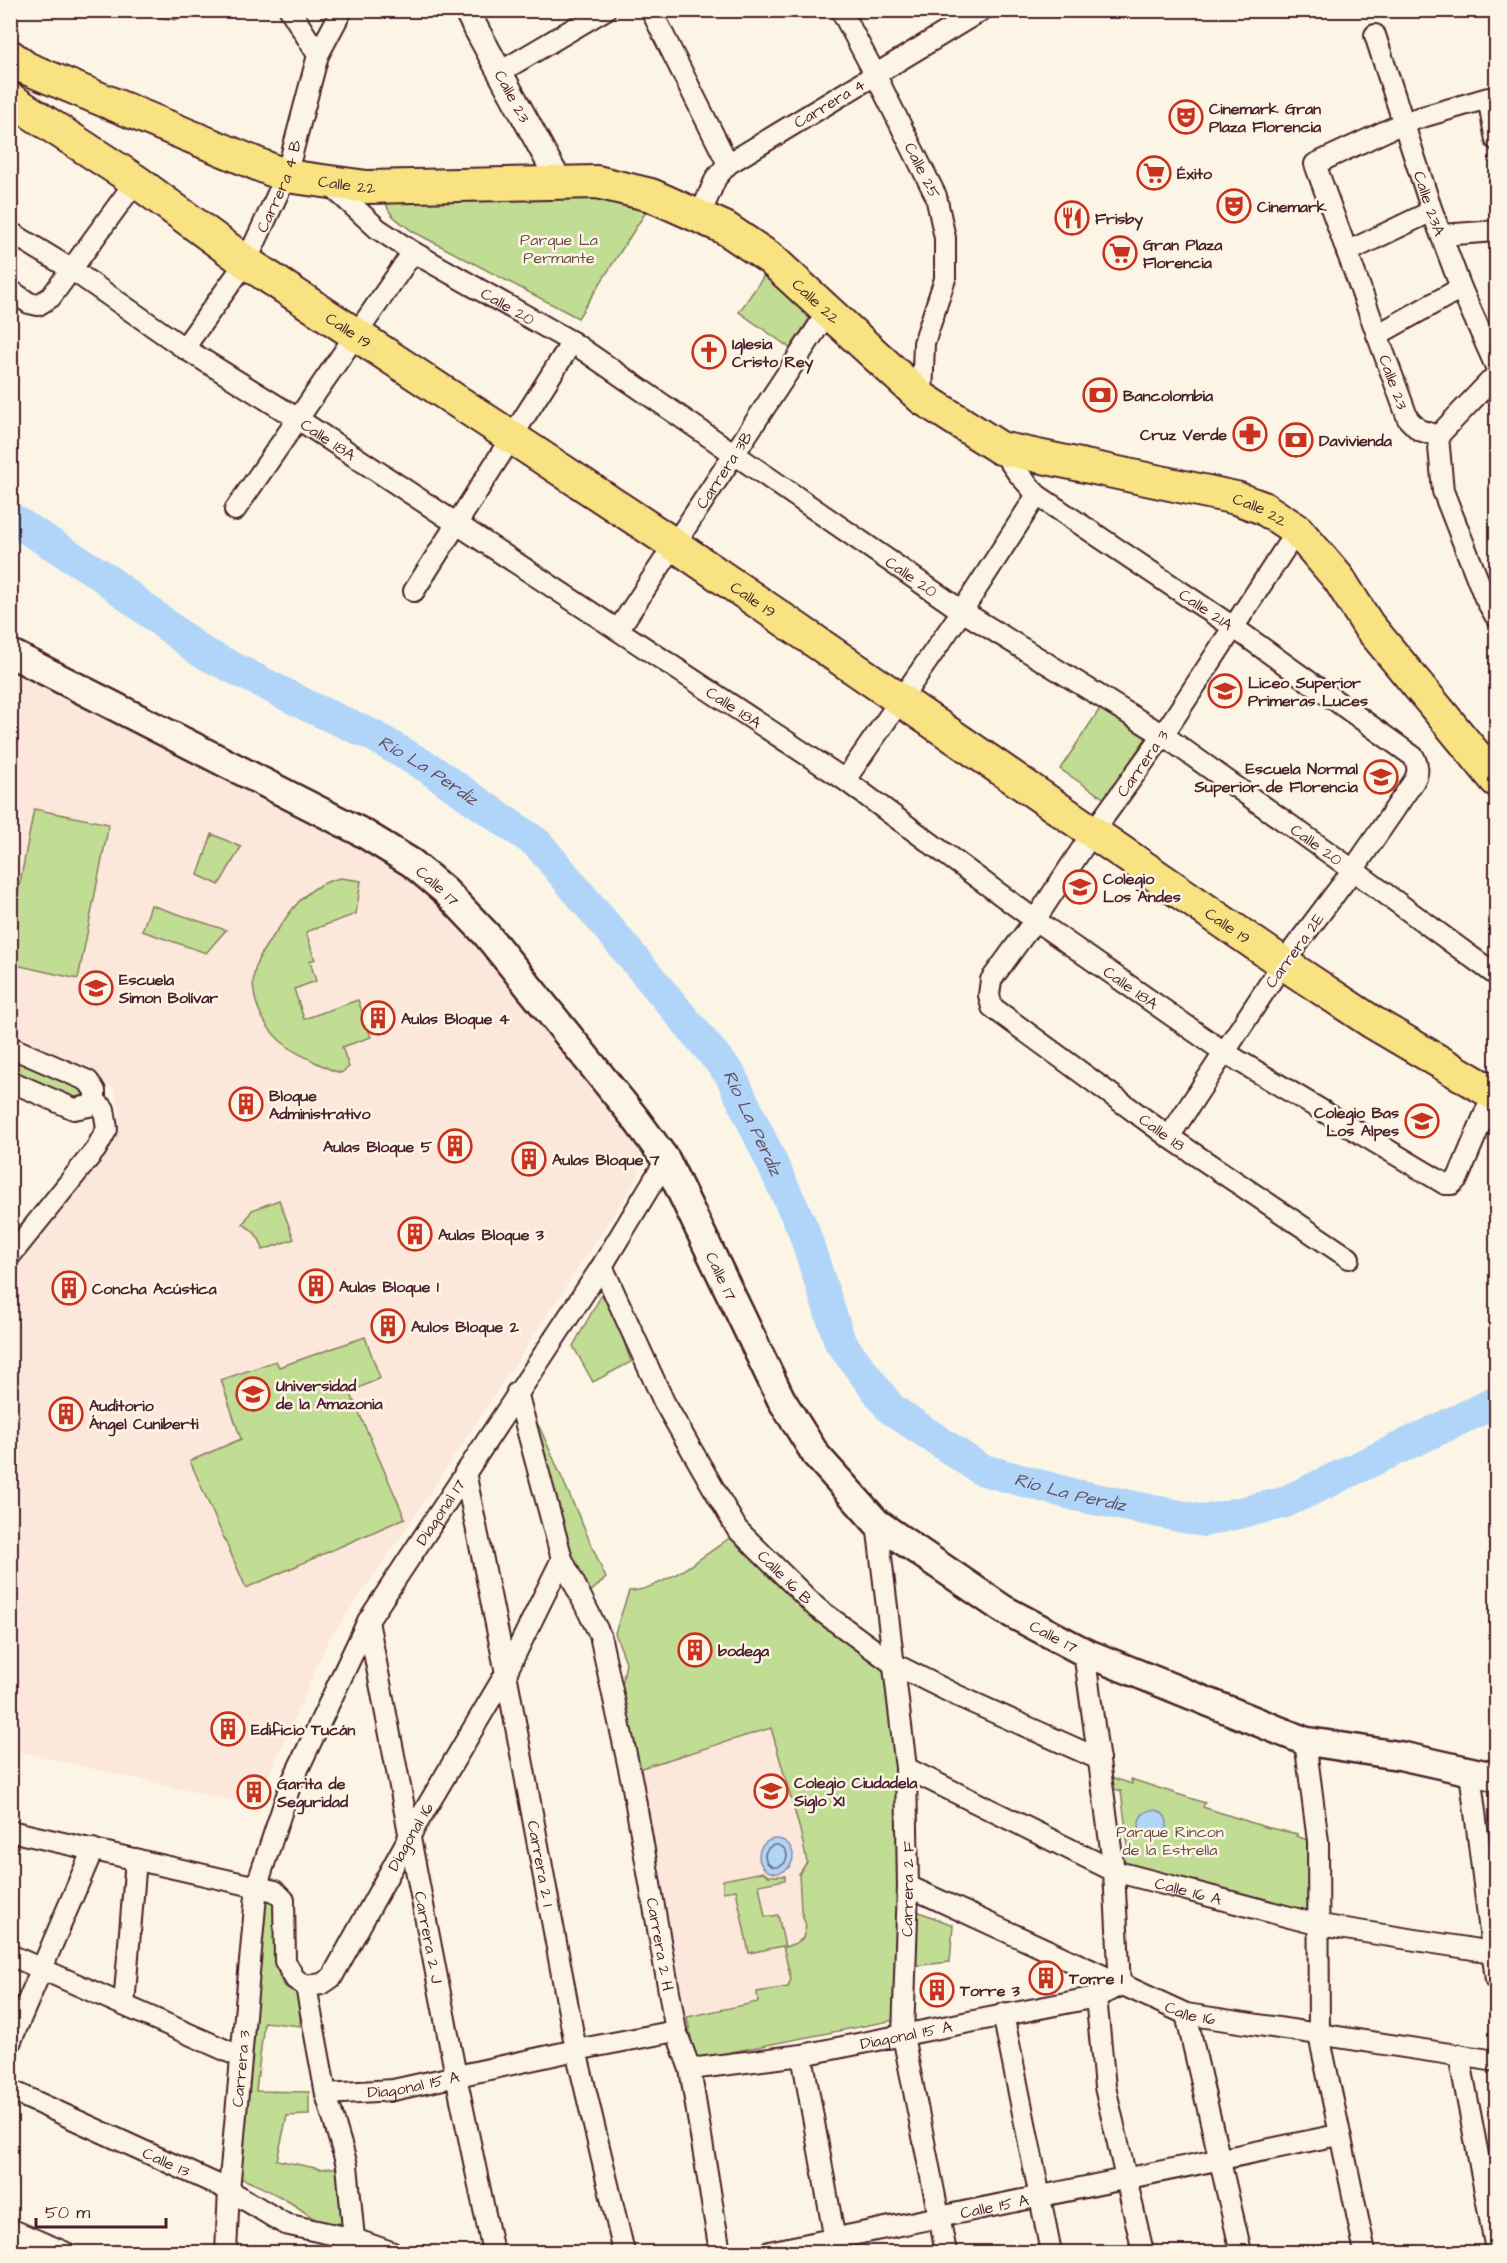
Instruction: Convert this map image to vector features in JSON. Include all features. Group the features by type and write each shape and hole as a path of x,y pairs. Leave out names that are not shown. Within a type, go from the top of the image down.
{"main road":[{"name":"Calle 22","path":"10,56 26,68 286,176 367,187 559,181 597,182 651,195 700,215 725,228 771,259 829,310 890,371 922,398 1000,448 1236,498 1263,508 1297,530 1339,579 1368,625 1497,780"},
{"name":"Calle 19","path":"10,99 136,181 246,262 675,545 1283,963 1372,1022 1495,1095"},
{"name":"Calle 17","path":"10,653 363,833 412,863 446,891 487,935 666,1160 781,1399 816,1455 877,1523 1003,1609 1084,1652 1305,1741 1402,1756 1497,1777"}],"street":[{"path":"290,10 318,55"},
{"name":"Carrera 4 B","path":"184,348 246,262 286,176 318,55 342,10"},
{"name":"Calle 23","path":"466,10 559,181"},
{"path":"500,72 605,10"},
{"path":"651,10 728,164"},
{"name":"Calle 25","path":"841,10 936,196 945,238 945,279 924,343 922,398"},
{"name":"Carrera 4","path":"700,215 716,178 728,164 982,10"},
{"name":"Calle 23A","path":"1375,35 1432,211 1461,288 1497,367"},
{"path":"1405,122 1488,98 1497,140"},
{"name":"Calle 23","path":"1405,122 1315,164 1408,419 1419,430 1438,436"},
{"path":"10,290 29,303 38,305 51,297 136,181"},
{"name":"Calle 20","path":"326,181 378,229 413,252 572,342 962,611 1162,735 1497,975"},
{"path":"1347,252 1432,211"},
{"path":"1442,235 1497,231"},
{"name":"Calle 18A","path":"10,232 71,269 184,348 298,419 845,780 1035,920 1224,1052 1444,1184 1452,1184 1458,1178 1495,1095"},
{"path":"236,510 413,252"},
{"path":"1377,335 1461,288"},
{"name":"Carrera 3B","path":"618,630 829,310"},
{"path":"414,591 572,342"},
{"path":"890,371 924,343"},
{"path":"1497,375 1438,436 1443,491 1485,598 1497,617"},
{"name":"Calle 21A","path":"1000,448 1037,495 1233,627 1414,757 1418,765"},
{"path":"845,780 962,611 1037,495"},
{"name":"Carrera 3","path":"989,995 991,980 1162,735 1297,530"},
{"name":"Carrera 2E","path":"1169,1137 1283,963 1353,870 1414,781 1418,773 1418,765"},
{"name":"Calle 18","path":"989,995 992,1007 1169,1137 1348,1258"},
{"path":"10,1047 88,1081 95,1091 95,1101 104,1109 107,1129 96,1149 10,1256"},
{"path":"10,1081 75,1109 89,1106 95,1101"},
{"name":"Diagonal 17","path":"257,1885 290,1786 368,1621 602,1266 666,1160"},
{"name":"Calle 16 B","path":"602,1266 664,1402 737,1529 818,1608 892,1663 958,1696 1099,1759"},
{"path":"517,1392 562,1559"},
{"name":"Carrera 2 I","path":"465,1472 506,1673 576,2050 624,2253"},
{"name":"Carrera 2 F","path":"877,1523 906,1768 908,1886 903,2036 946,2253"},
{"name":"Carrera 2 H","path":"562,1559 600,1635 632,1782 676,2031 690,2069 720,2253"},
{"name":"Diagonal 16","path":"306,1986 322,1984 332,1977 410,1837 506,1673 562,1559"},
{"name":"Carrera 2 J","path":"368,1621 456,2076 494,2253"},
{"path":"1084,1652 1114,1871 1120,1986"},
{"path":"1305,1741 1318,1841 1319,2035 1338,2136 1365,2253"},
{"name":"Calle 16 A","path":"906,1768 1114,1871 1320,1925 1492,1952"},
{"path":"1470,1772 1497,1980"},
{"path":"10,1831 257,1885 275,1891 284,1900 285,1961 294,1979 306,1986 326,2094 347,2165 354,2239"},
{"path":"10,2043 93,1849"},
{"path":"124,2005 136,1858"},
{"name":"Carrera 3","path":"226,2253 229,2190 257,1885"},
{"name":"Calle 16","path":"908,1886 1120,1986 1186,2014 1497,2061"},
{"path":"10,1955 241,2057"},
{"name":"Diagonal 15 A","path":"690,2069 802,2055 903,2036 1096,1997 1120,1986"},
{"path":"1096,1997 1105,2087 1143,2253"},
{"path":"1003,2014 1051,2253"},
{"path":"1186,2014 1241,2253"},
{"name":"Diagonal 15 A","path":"326,2094 393,2090 576,2050 676,2031"},
{"path":"802,2055 835,2246"},
{"path":"1458,2055 1497,2250"},
{"name":"Calle 13","path":"10,2090 229,2190 285,2224 354,2239 391,2253"},
{"name":"Calle 15 A","path":"769,2253 835,2246 938,2218 1040,2195 1127,2180 1338,2136"},
{"path":"10,2229 64,2253"}],"shaded area":[{"name":"Universidad de la Amazonia","path":"10,667 308,816 398,869 443,900 595,1089 636,1144 640,1155 638,1175 633,1185 412,1520 327,1643 256,1806 11,1750 11,1268 108,1148 120,1114 115,1090 107,1083 11,1038"},
{"name":"Colegio Ciudadela Siglo XI","path":"735,1534 900,2019 695,2059 622,1686 626,1662 615,1633 629,1591 639,1591 663,1582"}],"green space":[{"path":"121,11 190,11 175,20"},
{"name":"Parque La Permante","path":"533,194 651,204 578,318 412,231 391,214 386,200"},
{"path":"768,270 818,306 790,348 739,312"},
{"path":"1101,707 1146,738 1105,799 1060,769"},
{"path":"34,809 109,824 78,979 11,964 11,930"},
{"path":"212,834 241,847 219,885 198,875"},
{"path":"340,878 361,881 356,914 306,932 315,959 310,961 316,981 294,989 304,1019 358,1000 371,1037 342,1047 349,1067 341,1073 297,1053 271,1031 256,1001 253,980 263,951 293,909 313,889"},
{"path":"151,905 226,930 206,953 142,931"},
{"path":"11,1056 80,1087 83,1095 75,1098 11,1070"},
{"path":"279,1200 294,1239 263,1250 256,1235 243,1224 252,1210"},
{"path":"602,1294 621,1333 631,1362 593,1382 573,1346"},
{"path":"365,1337 380,1378 350,1392 405,1518 246,1588 190,1461 241,1439 221,1380 276,1361 279,1367"},
{"path":"531,1414 540,1428 606,1578 587,1595 570,1560"},
{"name":"Colegio Ciudadela Siglo XI","path":"735,1534 888,1668 899,1769 900,2019 695,2059 687,2017 758,2002 757,1992 788,1987 791,1979 783,1946 749,1953 736,1890 723,1892 723,1880 763,1872 768,1876 785,1876 785,1880 759,1885 765,1917 778,1915 785,1947 803,1938 806,1926 801,1910 799,1874 807,1862 771,1728 638,1769 622,1686 626,1662 615,1633 629,1591 655,1585 670,1578"},
{"name":"Parque Rincon de la Estrella","path":"1110,1777 1132,1784 1131,1779 1205,1803 1203,1807 1265,1827 1298,1834 1296,1836 1314,1842 1313,1917 1120,1871 1119,1853 1129,1854 1121,1791 1111,1788"},
{"path":"264,1895 276,1903 279,1974 284,1986 301,1995 300,2026 264,2022 256,2091 309,2092 309,2115 287,2116 277,2160 320,2169 341,2167 348,2197 343,2223 321,2224 281,2198 238,2177"},
{"path":"914,1910 953,1925 950,1962 913,1966"}],"water":[{"path":"1153,1810 1163,1814 1167,1824 1163,1834 1153,1838 1143,1834 1139,1824 1143,1814"},
{"path":"776,1839 788,1844 793,1856 788,1868 776,1873 764,1868 759,1856 764,1844"}],"waterway":[{"name":"Río La Perdiz","path":"10,518 101,575 200,651 312,708 372,735 430,769 538,844 730,1074 803,1229 840,1342 891,1409 980,1469 1075,1495 1204,1521 1283,1503 1496,1402"}],"place":[{"name":"Cinemark Gran Plaza Florencia","path":"1186,117"},
{"name":"Éxito","path":"1154,173"},
{"name":"Cinemark","path":"1234,206"},
{"name":"Frisby","path":"1072,218"},
{"name":"Gran Plaza Florencia","path":"1120,253"},
{"name":"Iglesia Cristo Rey","path":"709,352"},
{"name":"Bancolombia","path":"1100,395"},
{"name":"Cruz Verde","path":"1250,434"},
{"name":"Davivienda","path":"1296,440"},
{"name":"Liceo Superior Primeras Luces","path":"1225,691"},
{"name":"Escuela Normal Superior de Florencia","path":"1381,777"},
{"name":"Colegio Los Andes","path":"1080,887"},
{"name":"Escuela Simon Bolívar","path":"96,988"},
{"name":"Aulas Bloque 4","path":"378,1018"},
{"name":"Bloque Administrativo","path":"246,1104"},
{"name":"Colegio Bas Los Alpes","path":"1422,1121"},
{"name":"Aulas Bloque 5","path":"455,1146"},
{"name":"Aulas Bloque 7","path":"529,1159"},
{"name":"Aulas Bloque 3","path":"415,1234"},
{"name":"Aulas Bloque 1","path":"316,1286"},
{"name":"Concha Acústica","path":"69,1288"},
{"name":"Aulos Bloque 2","path":"388,1326"},
{"name":"Universidad de la Amazonia","path":"253,1394"},
{"name":"Auditorio Ángel Cuniberti","path":"66,1414"},
{"name":"bodega","path":"695,1650"},
{"name":"Edificio Tucán","path":"228,1729"},
{"name":"Colegio Ciudadela Siglo XI","path":"771,1791"},
{"name":"Garita de Seguridad","path":"254,1792"},
{"name":"Torre 1","path":"1046,1978"},
{"name":"Torre 3","path":"937,1990"}]}
